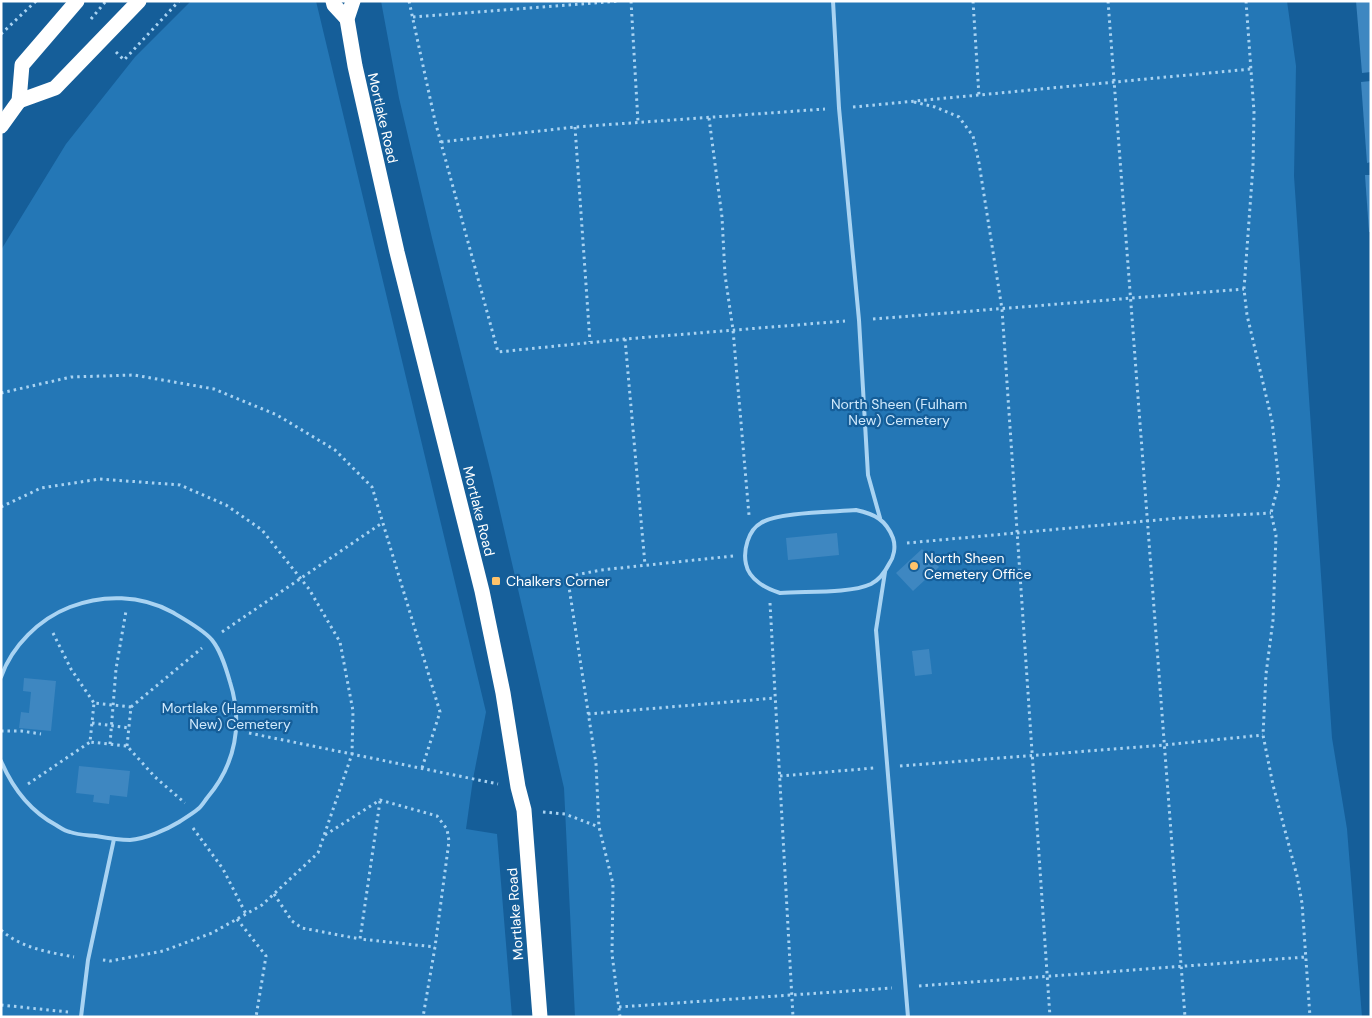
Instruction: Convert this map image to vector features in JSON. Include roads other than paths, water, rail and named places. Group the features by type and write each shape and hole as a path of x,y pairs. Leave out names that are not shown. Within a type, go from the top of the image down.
{"highway":[{"path":"1,126 19,101 22,65 77,1"},
{"path":"19,101 54,88 139,1"},
{"name":"Mortlake Road","path":"334,1 334,5 347,19"},
{"name":"Mortlake Road","path":"353,1 347,19 355,66 397,252 482,591 503,693 518,787 524,810 540,1017"}],"lane":[{"path":"833,1 840,108 859,320 868,475 880,518"},
{"path":"856,510 872,513 880,518 887,526 894,544 892,561 885,572 873,583 854,589 780,593 770,590 754,579 746,566 746,549 755,527 775,517 856,510"},
{"path":"885,572 876,630 908,1017"},
{"path":"1,677 18,645 37,625 61,610 82,602 105,598 128,598 160,606 188,621 212,640 227,670 236,700 237,731 230,761 216,787 194,811 167,830 131,840 69,832 45,819 17,791 1,761"},
{"path":"82,1015 88,960 114,839"}],"place":[{"name":"North Sheen Cemetery Office","path":"914,566"},
{"name":"Chalkers Corner","path":"496,581"}],"park label":[{"name":"North Sheen (Fulham New) Cemetery","path":"899,412"},
{"name":"Mortlake (Hammersmith New) Cemetery","path":"240,716"}]}
